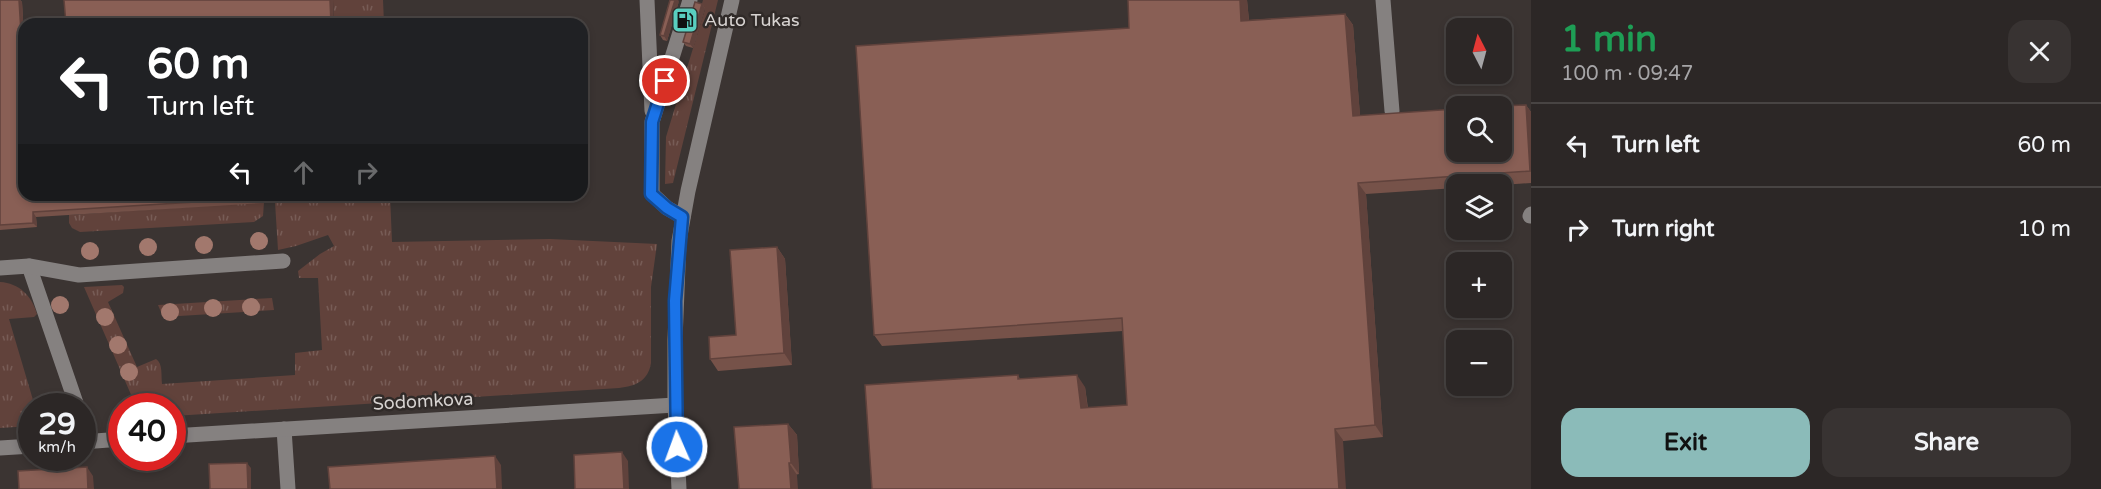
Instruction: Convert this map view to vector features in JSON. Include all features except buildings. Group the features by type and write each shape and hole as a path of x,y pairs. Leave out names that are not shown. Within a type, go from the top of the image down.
{"street":[{"path":"647,0 652,122 651,194 682,217"},
{"path":"652,122 690,0"},
{"path":"679,489 675,405 675,301 682,217 732,0"},
{"path":"1383,0 1392,111"},
{"path":"0,268 29,266 79,275 283,261"},
{"path":"29,266 73,393"},
{"name":"Sodomkova","path":"186,435 675,405"},
{"path":"284,429 288,489"},
{"path":"0,448 18,447"}],"green space":[{"path":"333,0 383,0 384,18 334,18"},
{"path":"703,0 718,0 673,183 665,184 666,137 705,9 701,7"},
{"path":"292,201 390,201 392,242 550,239 657,244 651,287 651,363 647,374 640,382 619,388 186,415 186,393 130,393 84,287 122,285 124,287 123,293 108,302 137,367 156,359 161,367 162,384 295,375 295,353 322,350 318,278 299,278 298,271 334,246 328,235 278,250 275,202"},
{"path":"264,202 263,216 254,222 80,232 72,228 69,223 69,215"},
{"path":"0,282 13,285 24,292 32,302 37,314 34,317 9,319 31,393 18,393 18,427 0,428"},
{"path":"272,298 274,310 163,317 158,305"}],"place":[{"name":"Auto Tukas","path":"685,20"}],"route":[{"path":"665,81 652,122 651,194 682,217 675,301 677,447"}]}
